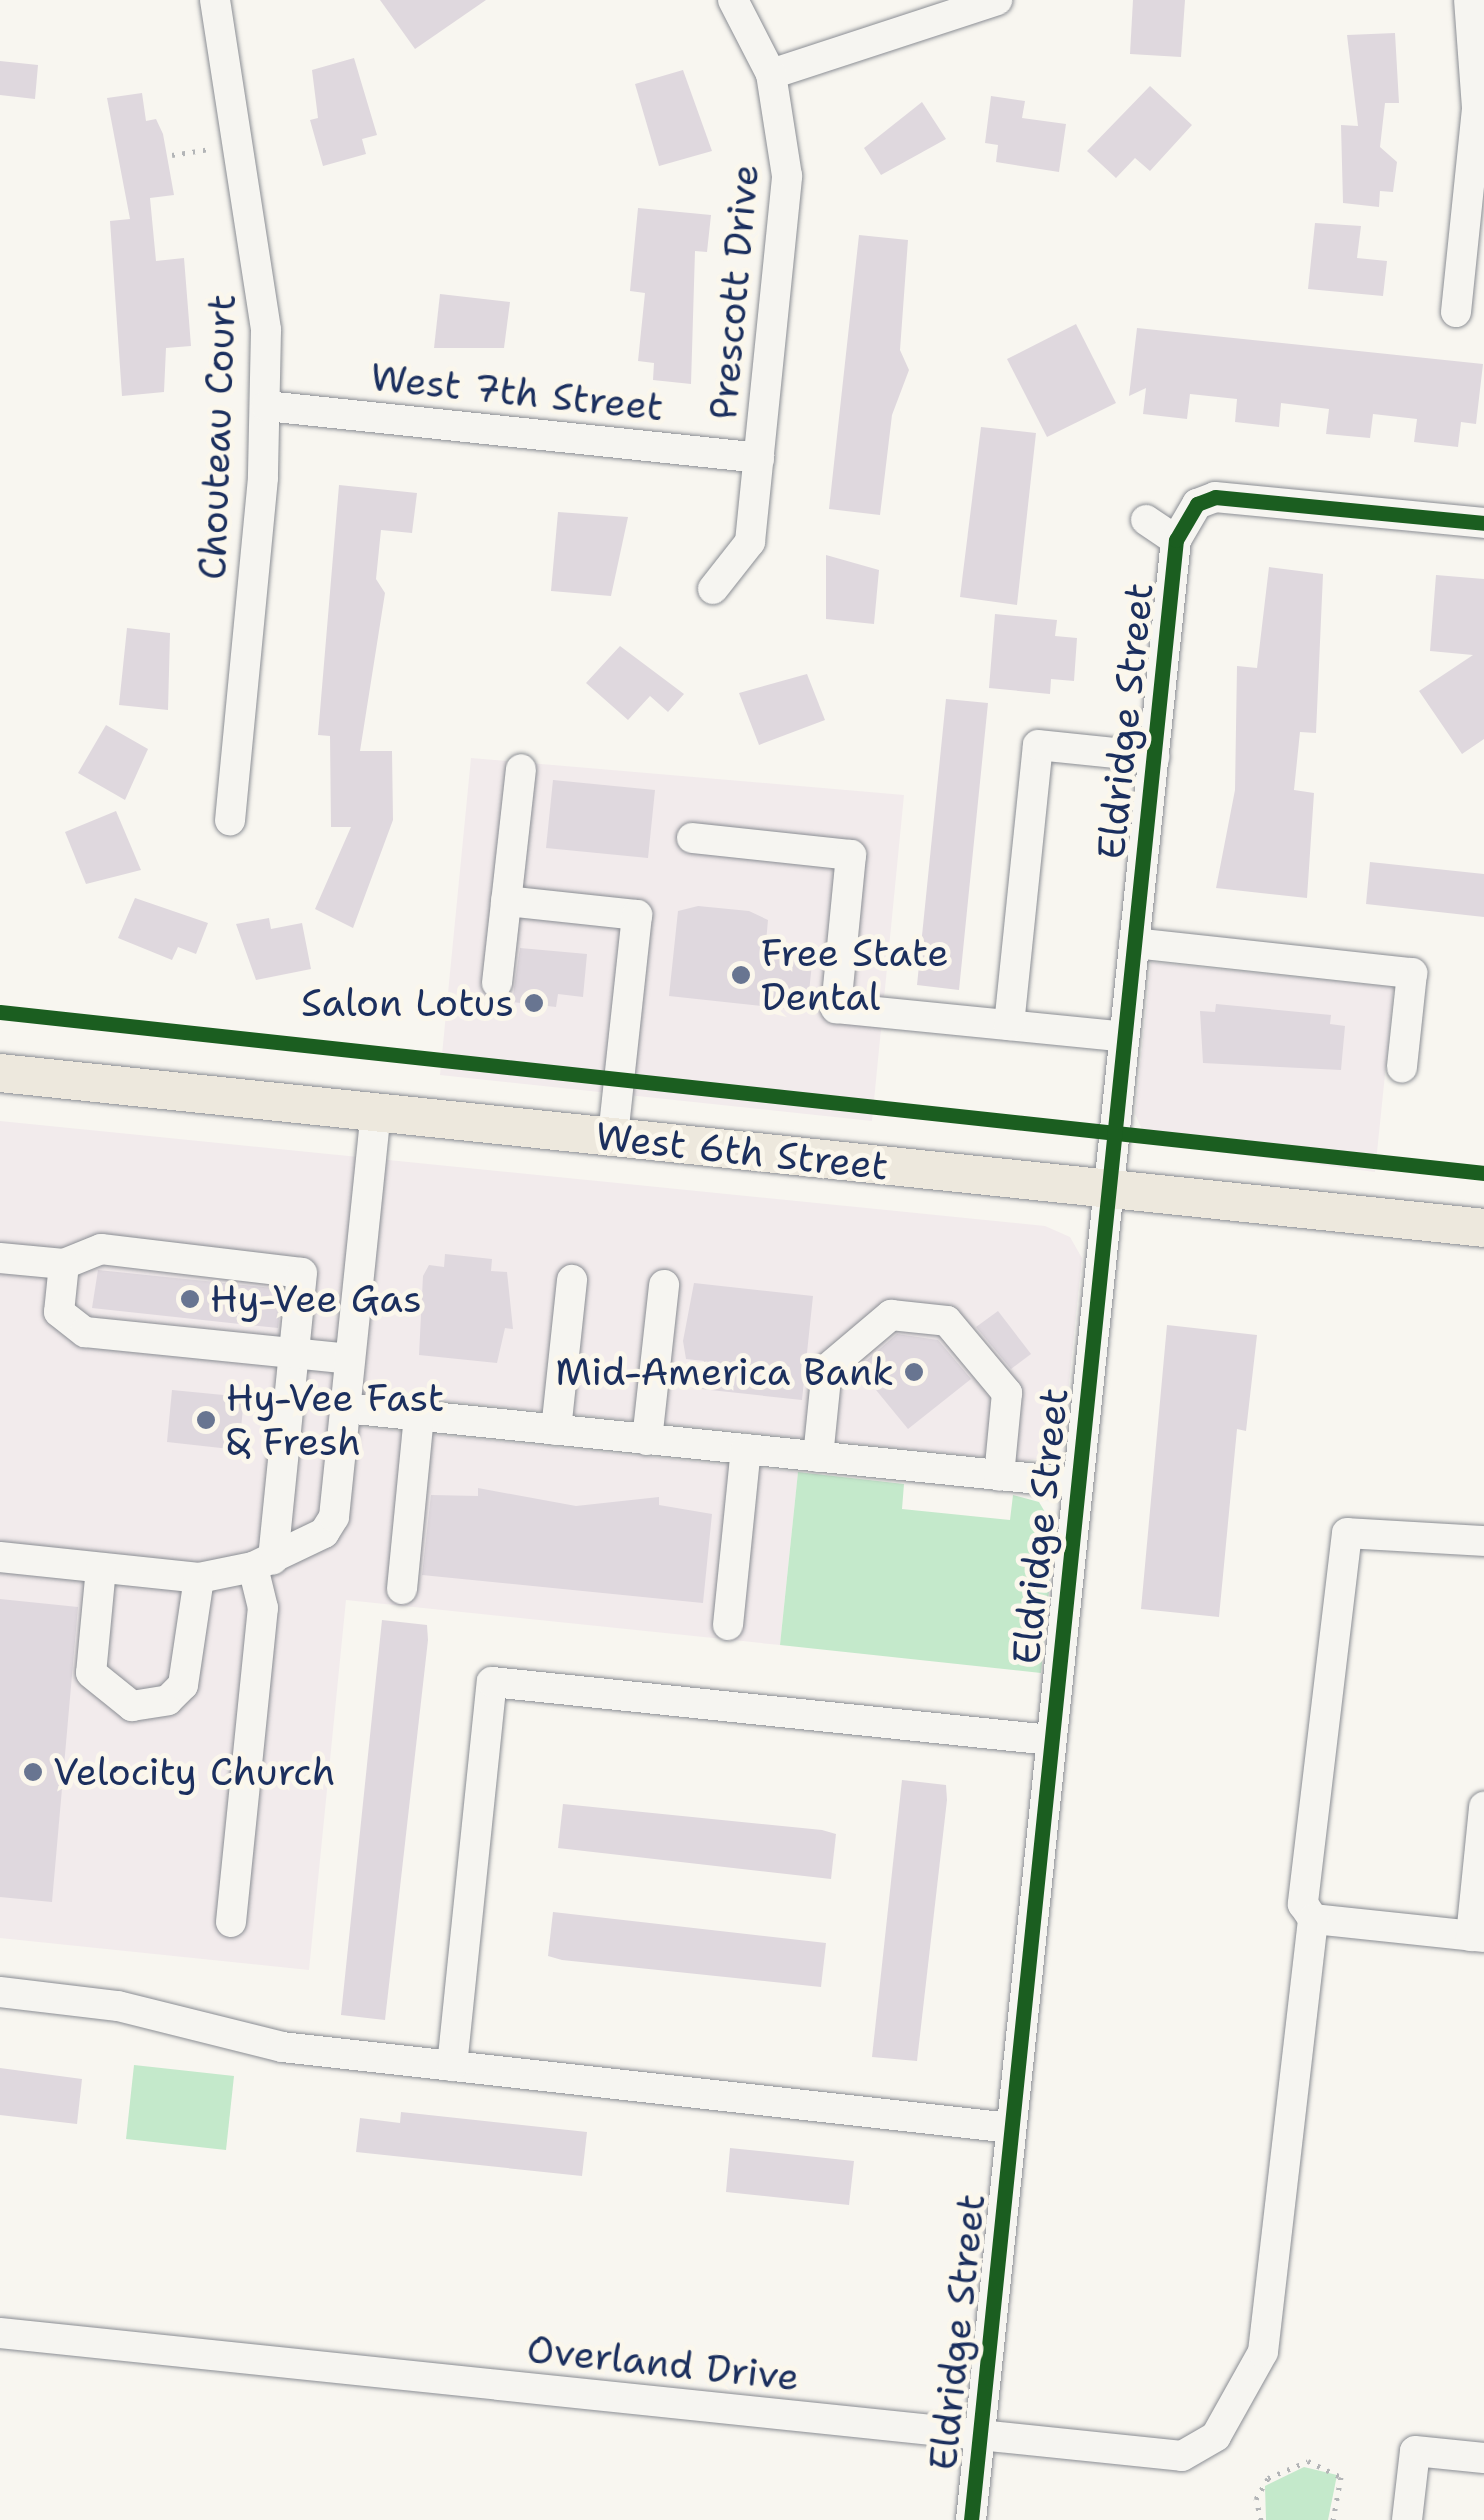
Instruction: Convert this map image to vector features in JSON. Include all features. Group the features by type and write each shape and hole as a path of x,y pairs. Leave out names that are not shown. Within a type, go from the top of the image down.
{"main road":[{"name":"West 6th Street","path":"0,1073 1484,1228"}],"street":[{"name":"Chouteau Court","path":"215,0 258,245 266,406 230,820"},
{"name":"Prescott Drive","path":"713,589 750,542 787,176 771,74 733,0"},
{"path":"771,74 997,0"},
{"path":"1456,312 1480,109 1469,0"},
{"name":"West 7th Street","path":"266,406 759,458"},
{"path":"1146,520 1176,540 1197,504 1215,497 1484,523"},
{"name":"Eldridge Street","path":"972,2520 1176,540"},
{"path":"1009,1025 1038,745 1154,757"},
{"path":"497,983 521,769"},
{"path":"692,838 851,855 836,1008 1124,1037"},
{"path":"506,901 637,915 612,1137"},
{"path":"1134,944 1412,973 1402,1066"},
{"path":"0,1557 200,1578 263,1564 324,1533 334,1517 376,1112"},
{"path":"0,1258 64,1264 101,1249 302,1273 300,1354 263,1564 263,1608 230,1922"},
{"path":"64,1264 60,1312 85,1332 350,1359"},
{"path":"556,1430 572,1280"},
{"path":"647,1440 664,1285"},
{"path":"818,1457 827,1369 891,1315 948,1321 1007,1393 999,1476"},
{"path":"344,1408 1077,1483"},
{"path":"402,1590 419,1416"},
{"path":"728,1625 746,1450"},
{"path":"1484,1541 1362,1529 1341,1546 1304,1904 1313,1919 1478,1936 1484,1807"},
{"path":"101,1568 91,1673 132,1706 168,1700 183,1685 200,1578"},
{"path":"452,2066 492,1682 1050,1740"},
{"name":"Overland Drive","path":"0,2333 1182,2456 1216,2436 1263,2352 1313,1919"},
{"path":"0,1992 118,2006 282,2047 1011,2128"},
{"path":"1407,2520 1415,2452 1484,2458"}],"path":[{"path":"1262,2520 1256,2499 1268,2478 1308,2461 1341,2477 1333,2520"}],"shaded area":[{"path":"471,758 904,795 872,1121 440,1075"},
{"path":"1151,962 1394,987 1375,1172 1148,1143 1135,1114"},
{"path":"0,1121 1045,1226 1070,1237 1082,1258 1063,1441 1048,1457 1024,1461 367,1393 363,1427 798,1472 780,1645 346,1600 309,1970 0,1938"}],"green space":[{"path":"798,1472 904,1484 902,1509 1010,1520 1013,1495 1039,1502 1055,1529 1041,1673 780,1645"},
{"path":"134,2065 234,2076 226,2150 126,2139"},
{"path":"1304,2467 1337,2475 1328,2520 1266,2520 1265,2486"}],"building":[{"path":"380,0 486,0 415,49"},
{"path":"1133,0 1185,0 1181,57 1130,54"},
{"path":"1395,33 1399,103 1385,103 1380,147 1397,162 1393,192 1380,191 1379,207 1343,203 1341,125 1358,126 1347,35"},
{"path":"354,58 377,135 362,139 366,154 323,166 310,120 318,118 312,70"},
{"path":"0,61 38,65 35,99 0,95"},
{"path":"683,70 712,151 659,166 635,84"},
{"path":"1150,86 1192,125 1150,171 1135,158 1116,178 1087,151"},
{"path":"142,93 146,121 156,119 163,134 174,195 150,198 156,261 184,258 191,346 166,348 164,392 122,396 110,221 130,219 107,98"},
{"path":"991,96 1025,101 1022,118 1066,124 1059,172 996,162 998,145 985,143"},
{"path":"922,102 946,139 881,175 864,148"},
{"path":"638,208 711,215 707,252 695,251 691,384 653,380 654,363 638,361 645,293 630,291"},
{"path":"1315,223 1361,226 1357,258 1387,261 1383,296 1308,289"},
{"path":"859,235 908,240 900,350 909,370 892,415 880,515 829,509"},
{"path":"440,294 510,302 504,348 434,348"},
{"path":"1076,324 1116,403 1047,437 1007,359"},
{"path":"1137,328 1483,364 1476,424 1461,422 1458,447 1414,442 1417,419 1373,414 1370,438 1326,434 1329,409 1281,403 1279,427 1235,422 1237,399 1190,394 1187,419 1143,414 1146,388 1129,396"},
{"path":"981,427 1036,433 1017,605 960,597"},
{"path":"339,485 417,493 412,533 381,530 376,579 385,593 360,751 392,751 393,820 353,928 315,909 351,827 331,827 330,736 318,735"},
{"path":"558,512 628,517 611,596 551,591"},
{"path":"826,555 879,570 874,624 826,619"},
{"path":"1269,567 1323,574 1316,733 1300,732 1294,790 1314,793 1307,898 1216,888 1235,790 1237,666 1257,668"},
{"path":"1436,575 1484,579 1484,739 1462,754 1419,691 1473,655 1430,651"},
{"path":"995,614 1057,620 1055,636 1077,638 1074,681 1051,679 1050,694 989,688"},
{"path":"127,628 170,633 168,710 119,705"},
{"path":"620,646 684,694 668,712 650,696 628,720 586,683"},
{"path":"807,674 825,720 759,745 739,693"},
{"path":"946,699 988,703 959,990 917,985"},
{"path":"106,725 148,749 125,800 78,773"},
{"path":"553,780 655,790 648,858 546,848"},
{"path":"116,811 141,870 86,884 65,832"},
{"path":"1370,862 1484,874 1484,917 1366,904"},
{"path":"135,898 208,923 196,954 178,947 172,960 118,938"},
{"name":"Free State Dental","path":"698,906 749,911 768,920 766,942 778,950 813,954 807,1011 669,996 678,911"},
{"path":"269,918 271,929 302,923 311,969 256,980 236,924"},
{"path":"520,948 587,954 583,997 558,994 556,1007 512,1002"},
{"path":"1216,1004 1331,1015 1330,1024 1345,1026 1341,1070 1203,1063 1200,1011 1215,1012"},
{"path":"445,1254 492,1259 491,1271 507,1272 513,1329 505,1328 497,1363 419,1355 423,1276 429,1265 444,1267"},
{"name":"Hy-Vee Gas","path":"98,1270 282,1289 278,1328 92,1308"},
{"path":"694,1283 813,1296 802,1400 701,1389 704,1361 686,1359 683,1341"},
{"path":"998,1311 1031,1354 1011,1369 976,1327"},
{"path":"1167,1325 1257,1335 1246,1431 1237,1429 1219,1617 1141,1609"},
{"name":"Mid-America Bank","path":"897,1334 938,1340 971,1379 908,1429 858,1368"},
{"name":"Hy-Vee Fast & Fresh","path":"172,1390 244,1397 239,1450 167,1442"},
{"path":"478,1488 576,1506 659,1497 659,1505 712,1514 703,1603 422,1575 431,1495 478,1496"},
{"name":"Velocity Church","path":"0,1599 78,1607 52,1902 0,1897"},
{"path":"382,1620 427,1625 428,1640 385,2020 341,2015"},
{"path":"902,1780 946,1785 947,1800 917,2061 872,2057"},
{"path":"563,1804 822,1830 836,1834 831,1879 558,1848"},
{"path":"553,1912 826,1943 821,1987 562,1960 548,1956"},
{"path":"0,2068 82,2079 77,2124 0,2115"},
{"path":"401,2112 587,2132 582,2176 356,2152 360,2118 400,2123"},
{"path":"730,2148 854,2161 849,2205 726,2192"}],"cycle path":[{"path":"971,2520 1176,540 1197,504 1215,497 1484,523"},
{"path":"0,1012 1484,1173"}],"place":[{"name":"Free State Dental","path":"741,975"},
{"name":"Salon Lotus","path":"534,1003"},
{"name":"Hy-Vee Gas","path":"190,1299"},
{"name":"Mid-America Bank","path":"914,1372"},
{"name":"Hy-Vee Fast & Fresh","path":"206,1420"},
{"name":"Velocity Church","path":"33,1772"}]}
